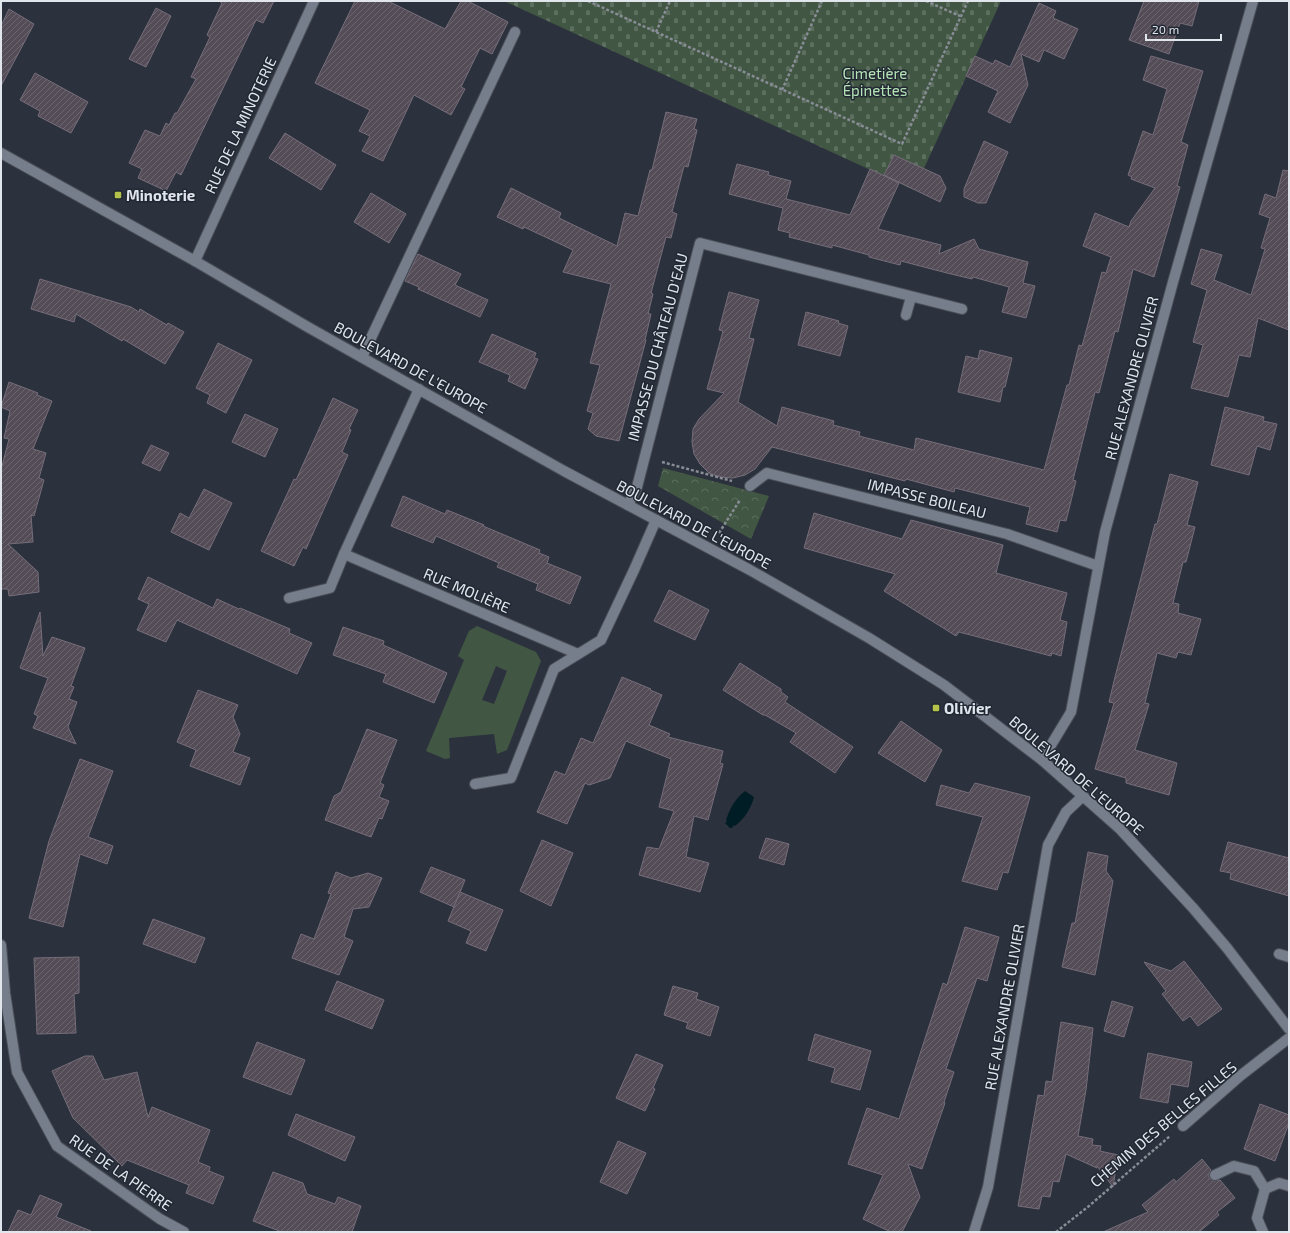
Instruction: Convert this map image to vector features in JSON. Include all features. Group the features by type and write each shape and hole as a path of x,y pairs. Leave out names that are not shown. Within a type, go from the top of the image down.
{"street":[{"name":"RUE DE LA MINOTERIE","path":"195,261 314,1"},
{"name":"RUE ALEXANDRE OLIVIER","path":"1042,760 1071,712 1107,525 1137,412 1253,1"},
{"path":"362,357 515,32"},
{"name":"BOULEVARD DE L'EUROPE","path":"1,153 195,261 564,471 750,570 869,638 944,685 1042,760 1120,829 1193,908 1227,948 1289,1029"},
{"name":"IMPASSE DU CHÂTEAU D'EAU","path":"628,506 637,487 700,243 962,309"},
{"path":"906,315 911,297"},
{"path":"289,598 330,588 419,389"},
{"name":"IMPASSE BOILEAU","path":"750,486 767,473 1006,534 1098,566"},
{"path":"475,784 511,778 554,669 601,640 656,520"},
{"name":"RUE MOLIÈRE","path":"344,554 578,654"},
{"name":"RUE ALEXANDRE OLIVIER","path":"974,1232 988,1187 1048,845 1066,812 1083,796"},
{"name":"RUE DE LA PIERRE","path":"1,946 5,992 17,1072 57,1146 160,1219 184,1232"},
{"path":"1279,954 1289,957"},
{"name":"CHEMIN DES BELLES FILLES","path":"1183,1126 1240,1076 1289,1038"},
{"path":"1215,1175 1234,1166 1254,1171 1265,1189 1257,1218 1263,1232"},
{"path":"1265,1189 1279,1183 1289,1186"}],"path":[{"path":"588,1 902,144 968,1"},
{"path":"656,32 670,1"},
{"path":"782,90 822,1"},
{"path":"926,1 960,16"},
{"path":"644,457 750,486 710,548"},
{"name":"CHEMIN DES BELLES FILLES","path":"1056,1232 1183,1126"}],"green space":[{"name":"Cimetière Épinettes","path":"504,1 1001,1 914,190"},
{"path":"663,468 769,496 751,539 658,486"},
{"path":"477,626 536,652 541,661 507,750 497,754 494,734 449,738 450,758 445,759 426,751 464,660 458,656 469,631","holes":["496,666 507,671 494,704 482,700"]}],"water":[{"path":"745,791 754,797 751,806 741,820 735,826 734,825 730,828 725,823 727,821 726,820 731,808"}],"building":[{"path":"219,1 274,1 263,23 256,20 181,175 176,172 166,191 138,178 142,169 129,163 145,130 160,136 166,123 169,125 175,113 177,113 196,79 191,77 210,37 207,35 222,3"},
{"path":"355,1 388,1 445,29 461,1 468,1 508,22 492,54 480,48 461,87 465,89 451,115 414,95 383,161 362,151 370,136 359,131 370,110 315,83"},
{"path":"1144,1 1199,1 1192,26 1180,23 1169,54 1129,40"},
{"path":"1039,3 1056,11 1053,18 1078,29 1064,59 1044,50 1039,62 1021,54 1028,85 1010,123 988,112 998,91 966,76 975,56 993,64 995,60 1010,67"},
{"path":"156,8 171,16 146,67 129,59"},
{"path":"9,9 34,24 1,86 1,26"},
{"path":"1151,56 1203,71 1181,142 1188,145 1177,186 1180,187 1154,277 1133,269 1118,332 1115,331 1099,393 1095,392 1073,480 1076,481 1066,521 1060,520 1057,532 1026,524 1030,507 955,488 954,492 906,479 905,481 772,447 755,469 745,475 733,478 720,477 709,473 700,464 694,454 692,442 693,429 699,419 724,393 707,389 723,331 719,330 729,292 759,300 749,338 754,339 738,402 777,426 782,407 834,421 833,425 860,432 859,436 914,450 916,438 1044,470 1079,345 1082,346 1102,272 1106,273 1111,257 1083,246 1095,213 1129,227 1131,221 1155,188 1131,179 1132,177 1128,175 1143,131 1153,135 1167,89 1143,80"},
{"path":"35,73 88,102 71,133 38,116 40,111 20,100"},
{"path":"666,112 697,119 694,129 697,130 688,167 684,166 672,212 677,214 671,238 666,237 651,293 653,294 648,314 651,314 646,340 619,441 596,436 588,429 593,413 587,411 600,365 590,363 611,284 563,272 573,250 524,227 523,229 497,217 511,188 561,213 559,218 617,246 625,213 638,216 650,170 652,170"},
{"path":"285,133 336,165 321,190 269,158"},
{"path":"984,141 1008,152 986,203 978,203 964,197 964,189"},
{"path":"894,155 940,176 946,188 940,202 884,175"},
{"path":"737,164 769,172 768,175 791,181 786,199 850,215 870,169 899,183 878,229 941,245 939,254 974,239 979,249 1028,262 1023,283 1035,286 1026,318 1002,312 1009,287 973,277 972,279 901,261 900,265 832,245 832,248 789,237 790,233 778,230 783,208 729,194"},
{"path":"1283,170 1289,171 1289,330 1258,318 1250,357 1239,355 1228,397 1191,388 1203,345 1193,342 1207,290 1191,284 1201,249 1222,255 1214,280 1251,295 1265,249 1261,248 1270,218 1259,214 1265,194 1276,198"},
{"path":"371,193 406,214 389,243 354,222"},
{"path":"418,254 461,274 455,285 488,300 480,317 418,289 419,287 405,281"},
{"path":"40,279 131,307 139,312 140,309 167,325 168,323 184,332 165,364 123,339 122,341 76,314 74,322 31,309"},
{"path":"806,312 839,321 838,323 848,326 840,356 798,345"},
{"path":"492,334 536,353 534,358 538,359 525,389 508,381 510,375 479,362"},
{"path":"218,343 252,360 226,413 207,403 210,395 196,388"},
{"path":"980,350 1012,358 1000,402 958,392 966,356 978,359"},
{"path":"9,382 38,393 37,395 52,401 33,449 46,453 39,478 44,480 34,516 31,515 33,542 8,544 38,572 39,592 9,596 8,589 1,589 1,470 9,439 4,438 10,411 1,407"},
{"path":"333,398 358,410 349,429 351,430 342,452 348,455 306,549 303,547 294,566 261,551 294,479 296,480"},
{"path":"1225,407 1264,417 1263,421 1277,424 1270,450 1257,446 1249,475 1211,465"},
{"path":"245,414 278,429 265,457 232,442"},
{"path":"151,445 169,453 160,471 142,463"},
{"path":"1170,474 1198,482 1187,525 1195,527 1186,562 1183,562 1173,603 1179,604 1178,613 1201,619 1191,655 1178,652 1176,658 1157,653 1145,703 1149,704 1135,750 1177,763 1169,795 1126,783 1126,778 1095,769 1114,703 1109,702 1115,677 1155,524 1157,524"},
{"path":"204,489 232,503 209,550 171,532 180,513 189,518"},
{"path":"403,496 445,514 447,510 540,550 539,553 549,557 547,563 581,577 570,604 536,590 538,584 497,567 499,563 436,536 433,543 391,526"},
{"path":"814,513 902,539 911,520 1003,545 996,573 1067,593 1060,620 1067,622 1061,656 1052,653 1051,656 959,632 956,636 884,591 895,574 804,548"},
{"path":"148,577 213,608 217,599 239,609 240,608 290,629 289,633 312,643 297,674 177,620 166,642 137,630 149,604 138,599"},
{"path":"669,590 709,610 695,640 654,621"},
{"path":"40,612 43,656 52,637 85,648 71,686 74,687 69,699 77,702 68,727 76,744 33,728 38,716 34,714 48,678 20,668"},
{"path":"343,627 384,641 383,645 447,673 434,703 383,682 386,674 333,655"},
{"path":"740,663 781,689 781,692 788,697 785,702 853,747 835,773 790,742 796,733 763,715 723,690"},
{"path":"622,677 662,695 649,725 670,734 668,737 723,751 720,763 723,764 708,820 694,816 686,857 709,863 700,892 639,875 647,847 659,849 674,811 659,807 671,759 626,741 610,778 589,785 585,783 567,824 537,812 555,771 565,775 581,738 593,743"},
{"path":"198,690 238,705 233,717 240,734 233,752 250,758 240,785 190,766 196,750 177,742"},
{"path":"901,721 942,750 925,782 878,753"},
{"path":"367,729 397,740 380,783 384,785 379,797 389,801 382,819 379,818 371,837 325,820 334,796 341,792"},
{"path":"80,759 113,771 88,837 113,846 107,864 80,854 63,927 29,918 49,841"},
{"path":"975,783 1030,797 1008,873 1003,872 997,890 962,881 983,817 936,805 941,785 969,793"},
{"path":"766,838 789,844 784,865 759,858"},
{"path":"542,840 573,853 551,906 520,891"},
{"path":"1228,842 1289,858 1289,896 1230,879 1231,873 1220,871"},
{"path":"1088,852 1108,856 1106,871 1113,881 1095,975 1062,967 1072,923 1075,923"},
{"path":"431,867 465,880 454,907 420,892"},
{"path":"336,872 351,878 368,873 382,878 369,907 353,909 344,937 353,941 339,975 292,958 301,934 314,939 331,894 328,893"},
{"path":"460,892 503,910 486,951 466,943 471,931 448,921"},
{"path":"153,919 205,938 195,963 143,944"},
{"path":"965,927 999,937 987,981 977,978 946,1069 954,1072 922,1169 908,1164 920,1197 902,1232 891,1232 863,1219 883,1175 848,1164 867,1108 899,1119 943,983 947,985"},
{"path":"79,957 79,993 74,994 76,1033 37,1034 34,958"},
{"path":"1184,961 1222,1009 1198,1026 1190,1016 1183,1021 1162,994 1166,991 1144,962 1171,971"},
{"path":"337,981 384,1000 372,1029 325,1010"},
{"path":"673,986 698,993 696,999 719,1007 710,1036 686,1028 688,1023 664,1015"},
{"path":"1112,1001 1133,1007 1124,1037 1104,1031"},
{"path":"1061,1022 1093,1028 1086,1090 1078,1136 1093,1139 1092,1145 1101,1146 1100,1151 1118,1155 1113,1187 1097,1166 1097,1168 1066,1154 1059,1182 1053,1181 1050,1197 1042,1196 1039,1209 1018,1206 1038,1095 1044,1096 1046,1081 1052,1082"},
{"path":"815,1034 871,1051 860,1090 831,1082 835,1068 808,1060"},
{"path":"257,1042 305,1060 291,1095 243,1077"},
{"path":"1148,1053 1192,1062 1188,1087 1171,1084 1168,1103 1140,1098"},
{"path":"636,1054 663,1065 653,1088 655,1089 645,1111 616,1098"},
{"path":"85,1056 93,1056 104,1080 137,1072 148,1117 152,1107 210,1130 198,1162 210,1167 209,1171 224,1177 213,1204 186,1193 189,1185 127,1160 122,1166 73,1118 52,1071"},
{"path":"1260,1104 1289,1115 1289,1123 1275,1161 1244,1149"},
{"path":"296,1114 355,1137 345,1161 288,1135"},
{"path":"618,1141 646,1153 627,1194 600,1182"},
{"path":"1202,1159 1211,1170 1209,1178 1214,1181 1220,1180 1235,1198 1217,1212 1219,1215 1199,1232 1103,1232 1148,1212 1142,1205 1174,1179 1176,1182"},
{"path":"273,1172 303,1183 307,1194 335,1204 338,1197 361,1206 352,1232 282,1232 253,1221"},
{"path":"40,1195 62,1204 56,1217 91,1232 8,1232 18,1210 31,1215"}],"place":[{"name":"Minoterie","path":"118,195"},
{"name":"Olivier","path":"936,708"}]}
